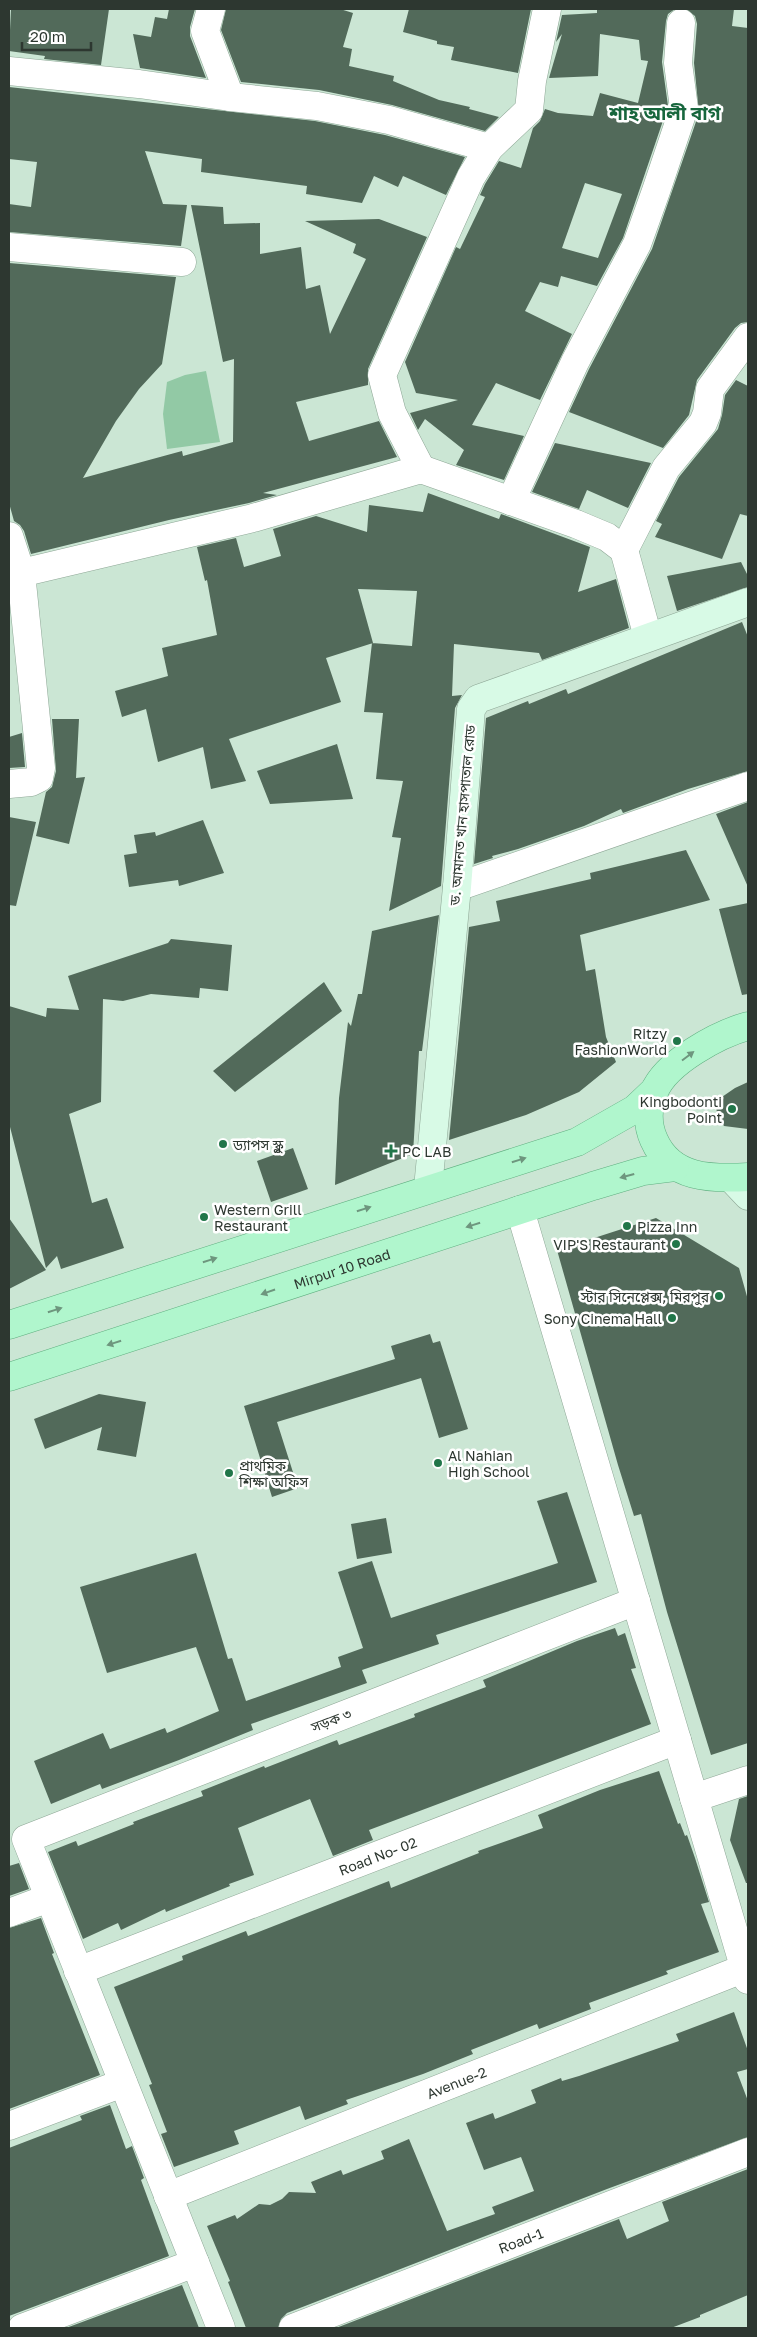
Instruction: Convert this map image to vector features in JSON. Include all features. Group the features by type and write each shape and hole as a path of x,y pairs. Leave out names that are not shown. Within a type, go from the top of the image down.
{"main road":[{"path":"9,1325 428,1188 577,1142 636,1108 654,1091 666,1074 684,1058 709,1041 748,1026"},
{"path":"654,1091 648,1114 651,1134 658,1151 675,1167 694,1174 743,1183"},
{"name":"Mirpur 10 Road","path":"9,1377 627,1176 675,1167"}],"street":[{"path":"211,9 205,31 230,97"},
{"path":"421,469 392,413 382,375 471,177 489,148 529,110 532,81 547,9"},
{"path":"511,501 575,362 637,244 656,192 684,108 678,63 681,23"},
{"path":"9,71 139,84 230,97 317,106 389,120 489,148"},
{"path":"9,247 182,262"},
{"path":"624,550 666,468 703,423 707,413 710,389 748,337"},
{"path":"21,573 253,518 421,469 607,537 624,550 648,637"},
{"path":"9,536 21,573 41,768 39,778 31,782 9,784"},
{"name":"ড. আমানত খান হাসপাতাল রোড","path":"428,1188 457,886 471,709 478,699 748,602"},
{"path":"457,886 748,786"},
{"path":"520,1210 746,1974"},
{"name":"সড়ক ৩","path":"49,1898 26,1838 636,1601"},
{"name":"Road No- 02","path":"78,1971 677,1740"},
{"path":"694,1798 748,1780"},
{"path":"9,1914 49,1898 221,2328"},
{"name":"Avenue-2","path":"168,2196 746,1974"},
{"path":"9,2126 123,2083"},
{"name":"Road-1","path":"293,2328 748,2152"},
{"path":"22,2328 195,2264"}],"green space":[{"path":"206,371 220,442 167,449 163,414 167,382 185,375"}],"building":[{"path":"11,9 109,9 101,65 44,59 45,56 9,51"},
{"path":"169,9 195,9 190,27 190,36 206,78 140,68 133,34 151,37 155,17 167,19"},
{"path":"226,9 340,9 353,13 343,47 352,49 349,66 394,76 393,81 439,100 470,107 469,109 499,117 485,131 392,105 319,90 241,82 221,30"},
{"path":"409,9 531,9 518,73 451,60 454,47 437,44 437,41 403,32"},
{"path":"597,9 675,9 668,14 666,21 662,62 668,106 623,238 597,286 561,276 558,287 540,282 525,311 572,334 540,400 496,383 472,425 524,436 504,480 456,465 464,450 425,419 418,430 410,413 458,400 416,393 405,362 456,247 460,249 485,197 480,195 485,184 499,161 521,168 533,128 540,121 545,109 558,113 593,116 600,93 638,103 648,61 641,60 639,40 600,34 598,76 549,78 562,34 556,42 562,15 597,13","holes":["585,183 622,194 598,258 562,248"]},
{"path":"686,9 734,9 732,26 748,28 748,322 741,323 735,328 697,380 689,415 663,448 569,412 589,369 652,249 699,113 694,63 697,24 695,16"},
{"path":"9,87 315,121 385,135 465,157 446,195 403,176 398,187 374,176 362,203 306,194 307,186 201,172 202,159 145,151 163,204 187,205 181,246 9,232 9,204 31,207 37,162 9,159"},
{"path":"191,205 223,207 224,224 260,223 260,254 301,247 306,289 320,285 330,334 366,259 353,253 356,244 305,221 379,219 427,237 368,369 368,385 296,402 309,441 379,421 397,457 263,493 277,495 249,503 169,520 31,554 24,531 14,521 9,503 9,263 176,277 162,364 139,389 116,421 83,478 182,451 183,456 233,442 234,359 223,362"},
{"path":"736,380 748,386 748,516 740,514 722,559 655,537 662,524 656,521 679,477 718,429 725,395"},
{"path":"555,443 651,463 628,508 587,490 579,509 532,492"},
{"path":"428,493 499,519 501,514 590,547 578,592 616,579 629,628 542,660 539,653 454,644 452,696 462,695 455,708 441,886 389,911 401,838 392,837 403,781 376,779 383,713 364,712 372,643 326,658 341,702 229,739 246,781 211,789 203,747 158,762 146,709 122,717 115,691 168,676 162,648 217,635 207,580 205,581 197,547 236,538 244,567 281,556 273,529 316,516 367,532 369,505 423,512","holes":["358,589 417,591 412,646 373,643"]},
{"path":"741,562 748,576 748,587 677,611 667,576"},
{"path":"742,622 748,637 748,771 688,789 623,813 621,809 584,826 492,856 493,858 474,864 486,718 528,701 529,704 566,689 568,694"},
{"path":"52,719 79,719 76,778 85,777 69,844 36,836 46,792 52,787 56,771"},
{"path":"22,733 25,767 9,768 9,737"},
{"path":"337,744 353,799 270,804 257,771"},
{"path":"748,802 748,887 716,814"},
{"path":"9,817 36,822 16,906 9,905"},
{"path":"203,820 224,873 179,886 178,880 129,887 124,855 137,853 134,835 155,832 156,836"},
{"path":"686,850 710,900 580,935 586,971 595,969 606,1037 616,1062 579,1092 526,1115 449,1140 469,927 500,921 496,901 591,879 590,873"},
{"path":"748,903 748,994 742,995 719,909"},
{"path":"439,915 422,1051 419,1051 413,1154 335,1185 339,1098 348,1022 351,1026 358,994 362,994 372,931"},
{"path":"171,939 232,945 228,991 200,988 199,998 151,994 123,1001 103,999 101,1102 69,1114 92,1203 107,1198 124,1248 61,1269 57,1256 46,1268 9,1123 9,1006 46,1017 47,1008 79,1010 68,976 168,943"},
{"path":"324,982 342,1011 235,1092 213,1071"},
{"name":"Kingbodonti Point","path":"748,1082 748,1129 724,1126 717,1114 716,1105 719,1099"},
{"path":"293,1148 308,1189 271,1202 257,1161"},
{"path":"9,1218 46,1270 9,1289"},
{"path":"656,1218 739,1268 748,1300 748,1743 711,1755 667,1612 641,1514 634,1516 618,1465 557,1250"},
{"path":"430,1334 433,1343 440,1341 468,1429 439,1438 421,1378 277,1422 298,1488 272,1497 244,1406 395,1359 391,1346"},
{"path":"99,1394 146,1402 136,1457 97,1450 102,1427 45,1449 34,1419"},
{"path":"567,1492 597,1582 436,1635 439,1644 362,1670 367,1683 251,1724 253,1730 179,1760 102,1789 100,1784 51,1804 34,1761 103,1733 110,1749 165,1728 167,1733 219,1711 196,1647 107,1673 80,1587 196,1553 228,1659 232,1658 246,1701 341,1667 338,1657 363,1648 338,1572 372,1561 391,1618 558,1563 537,1501"},
{"path":"386,1518 392,1553 357,1559 351,1524"},
{"path":"615,1628 618,1636 625,1633 636,1668 631,1669 651,1724 369,1830 373,1840 333,1856 310,1799 238,1828 254,1875 166,1912 165,1909 121,1930 118,1923 83,1939 48,1852 76,1841 78,1846 134,1824 133,1822 203,1796 201,1791 264,1766 265,1768 337,1740 339,1745 415,1717 414,1714 486,1687 483,1680 577,1641"},
{"path":"659,1771 678,1824 680,1823 685,1836 687,1835 695,1858 709,1902 701,1904 719,1952 666,1971 668,1974 589,2003 591,2009 539,2029 537,2024 471,2050 473,2054 423,2074 346,2100 348,2104 305,2120 300,2106 234,2131 239,2144 174,2167 161,2134 167,2132 149,2085 152,2084 114,1987 183,1960 182,1956 246,1931 248,1936 389,1881 391,1888 479,1853 478,1851 543,1828 538,1815 600,1790"},
{"path":"748,1796 748,1883 746,1883 730,1840 739,1799"},
{"path":"19,1863 29,1889 9,1896 9,1866"},
{"path":"41,1918 54,1953 52,1954 100,2075 9,2109 9,1928"},
{"path":"734,2012 748,2051 748,2069 737,2072 748,2101 748,2137 607,2189 287,2313 281,2319 278,2328 246,2328 228,2282 230,2281 207,2226 235,2215 237,2219 259,2204 270,2205 282,2199 289,2192 316,2193 311,2182 341,2170 343,2175 384,2159 381,2151 409,2139 447,2231 495,2214 492,2207 534,2191 521,2157 484,2170 466,2123 493,2113 495,2119 536,2103 531,2090 561,2078 562,2081 579,2076 679,2041 676,2034"},
{"path":"110,2105 126,2149 132,2146 144,2178 141,2180 169,2256 9,2316 9,2148 82,2120 80,2116"},
{"path":"748,2169 748,2295 700,2315 700,2317 671,2328 336,2328 619,2219 627,2239 669,2221 662,2202"},
{"path":"182,2285 199,2328 66,2328"}],"place":[{"name":"Ritzy FashionWorld","path":"677,1041"},
{"name":"Kingbodonti Point","path":"732,1109"},
{"name":"ড্যাপস স্কুল","path":"223,1144"},
{"name":"PC LAB","path":"391,1151"},
{"name":"Western Grill Restaurant","path":"204,1217"},
{"name":"Pizza Inn","path":"627,1226"},
{"name":"VIP'S Restaurant","path":"676,1244"},
{"name":"স্টার সিনেপ্লেক্স, মিরপুর","path":"719,1296"},
{"name":"Sony Cinema Hall","path":"672,1318"},
{"name":"Al Nahian High School","path":"438,1463"},
{"name":"প্রাথমিক শিক্ষা অফিস","path":"229,1473"}],"district":[{"name":"শাহ আলী বাগ","path":"665,112"}]}
